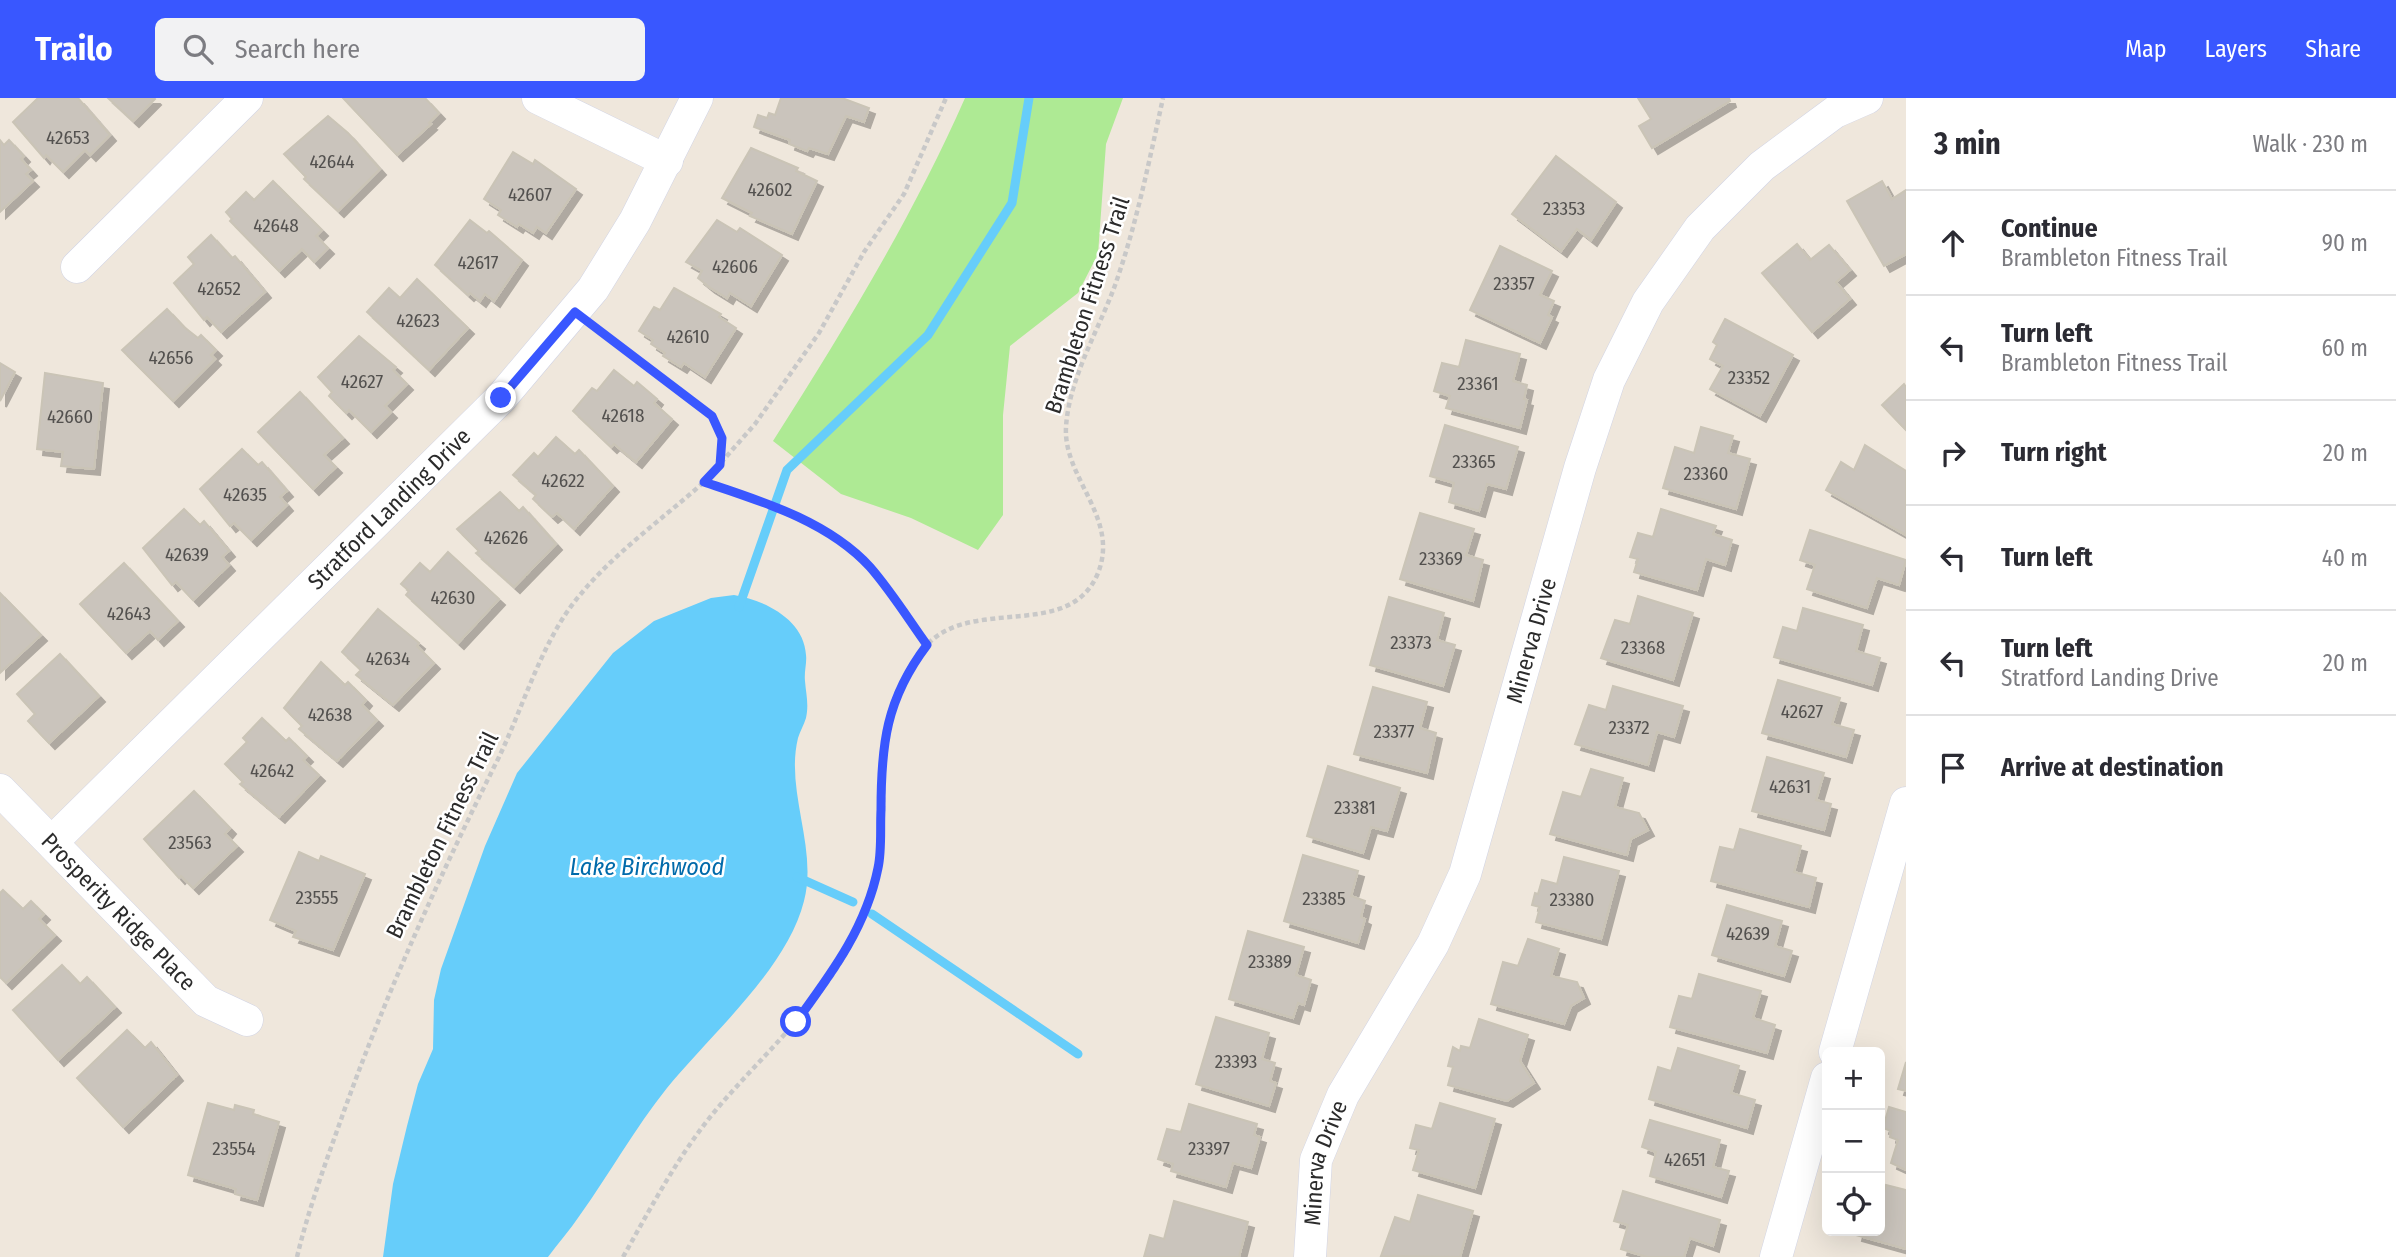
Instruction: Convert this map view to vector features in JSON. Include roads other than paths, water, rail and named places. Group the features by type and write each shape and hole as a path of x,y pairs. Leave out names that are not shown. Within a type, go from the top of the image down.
{"street":[{"path":"77,268 247,98"},
{"path":"538,98 667,161"},
{"name":"Stratford Landing Drive","path":"52,842 501,398 575,312 613,258 667,161 697,98"},
{"name":"Minerva Drive","path":"1310,1257 1315,1160 1343,1095 1433,944 1465,874 1576,481 1609,380 1648,302 1700,228 1762,166 1830,105 1867,98"},
{"name":"Prosperity Ridge Place","path":"0,790 206,1001 247,1020"},
{"path":"1836,1047 1906,803"},
{"path":"1776,1257 1822,1096"}],"water":[{"name":"Lake Birchwood","path":"734,595 758,601 780,613 798,631 804,642 806,655 807,713 798,738 795,778 805,840 807,881 804,901 782,951 746,1000 655,1103 576,1221 548,1257 383,1257 393,1184 418,1084 433,1049 434,1000 441,969 485,846 517,773 613,653 654,621 711,598"}],"waterway":[{"path":"739,607 787,470 928,335 1012,203 1029,98"},
{"path":"797,877 853,902"},
{"path":"872,914 1078,1054"}]}
